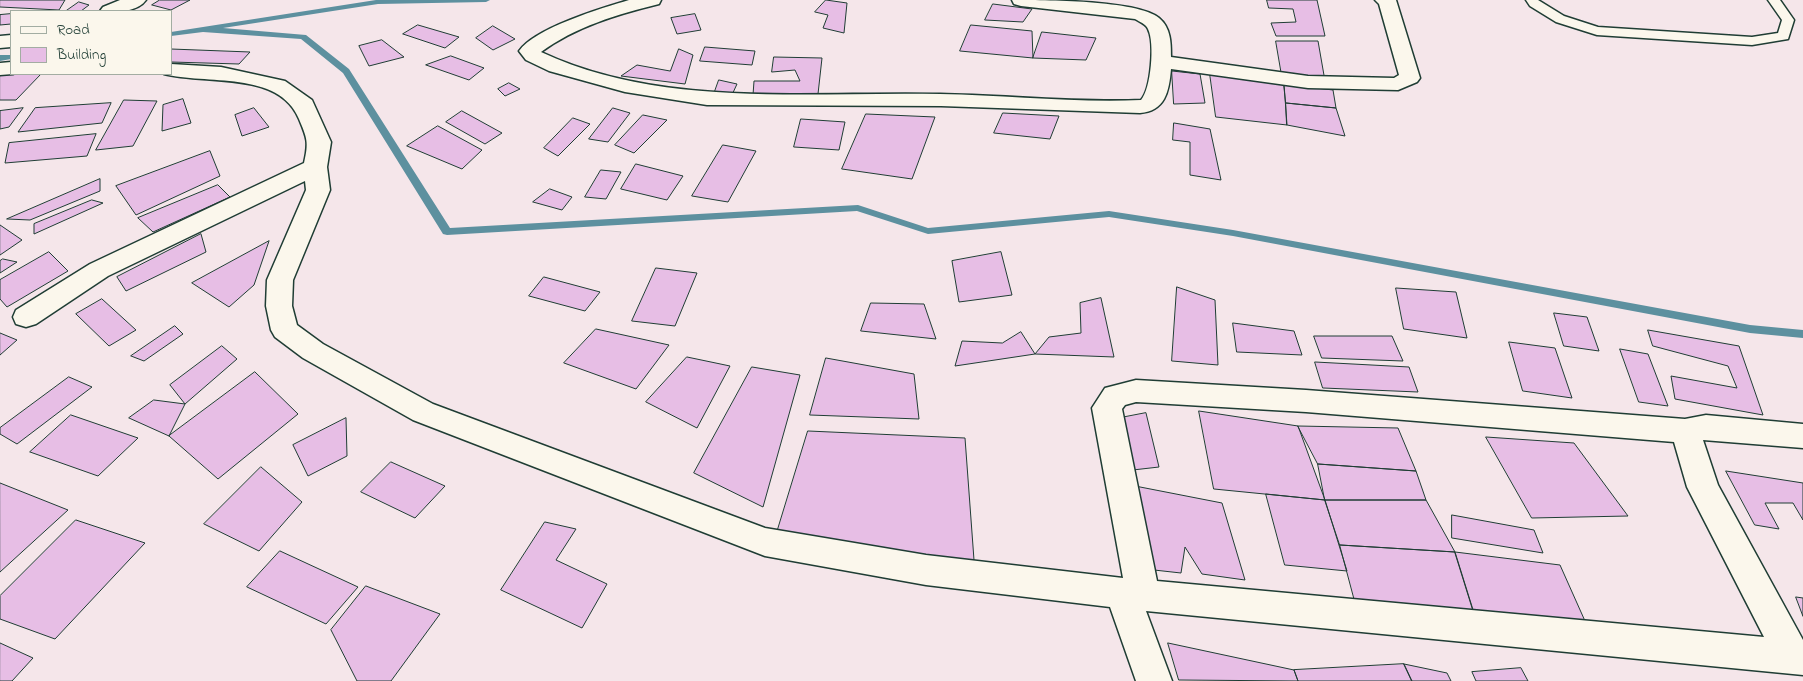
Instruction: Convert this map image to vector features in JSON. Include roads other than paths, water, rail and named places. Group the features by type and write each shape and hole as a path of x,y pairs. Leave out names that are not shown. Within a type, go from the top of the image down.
{"street":[{"path":"112,10 137,0"},
{"path":"652,0 625,5 562,32 529,52 533,56 556,66 625,86 707,99 941,100 1132,107 1147,106 1156,98 1161,62 1159,31 1152,21 1140,14 1021,0"},
{"path":"1161,62 1308,82 1398,84 1410,78 1387,1 1384,0"},
{"path":"172,70 221,73 278,85 304,105 320,142 315,168 318,190 280,280 279,306 285,330 312,351 423,412 765,542 926,570 1133,594 1580,639 1798,658"},
{"path":"26,316 99,270 315,168"},
{"path":"1154,681 1133,594 1107,408 1114,396 1136,391 1306,401 1685,431 1706,427 1803,436"},
{"path":"1685,431 1703,487 1798,658"}],"lane":[{"path":"1532,0 1560,19 1598,31 1752,41 1784,36 1788,20 1774,0"}],"waterway":[{"path":"203,29 378,2 486,0"},
{"path":"172,34 203,29"},
{"path":"203,29 303,37 346,71 447,232 858,208 928,231 1109,214 1233,233 1750,329 1803,334"},
{"path":"0,58 10,57"}]}
